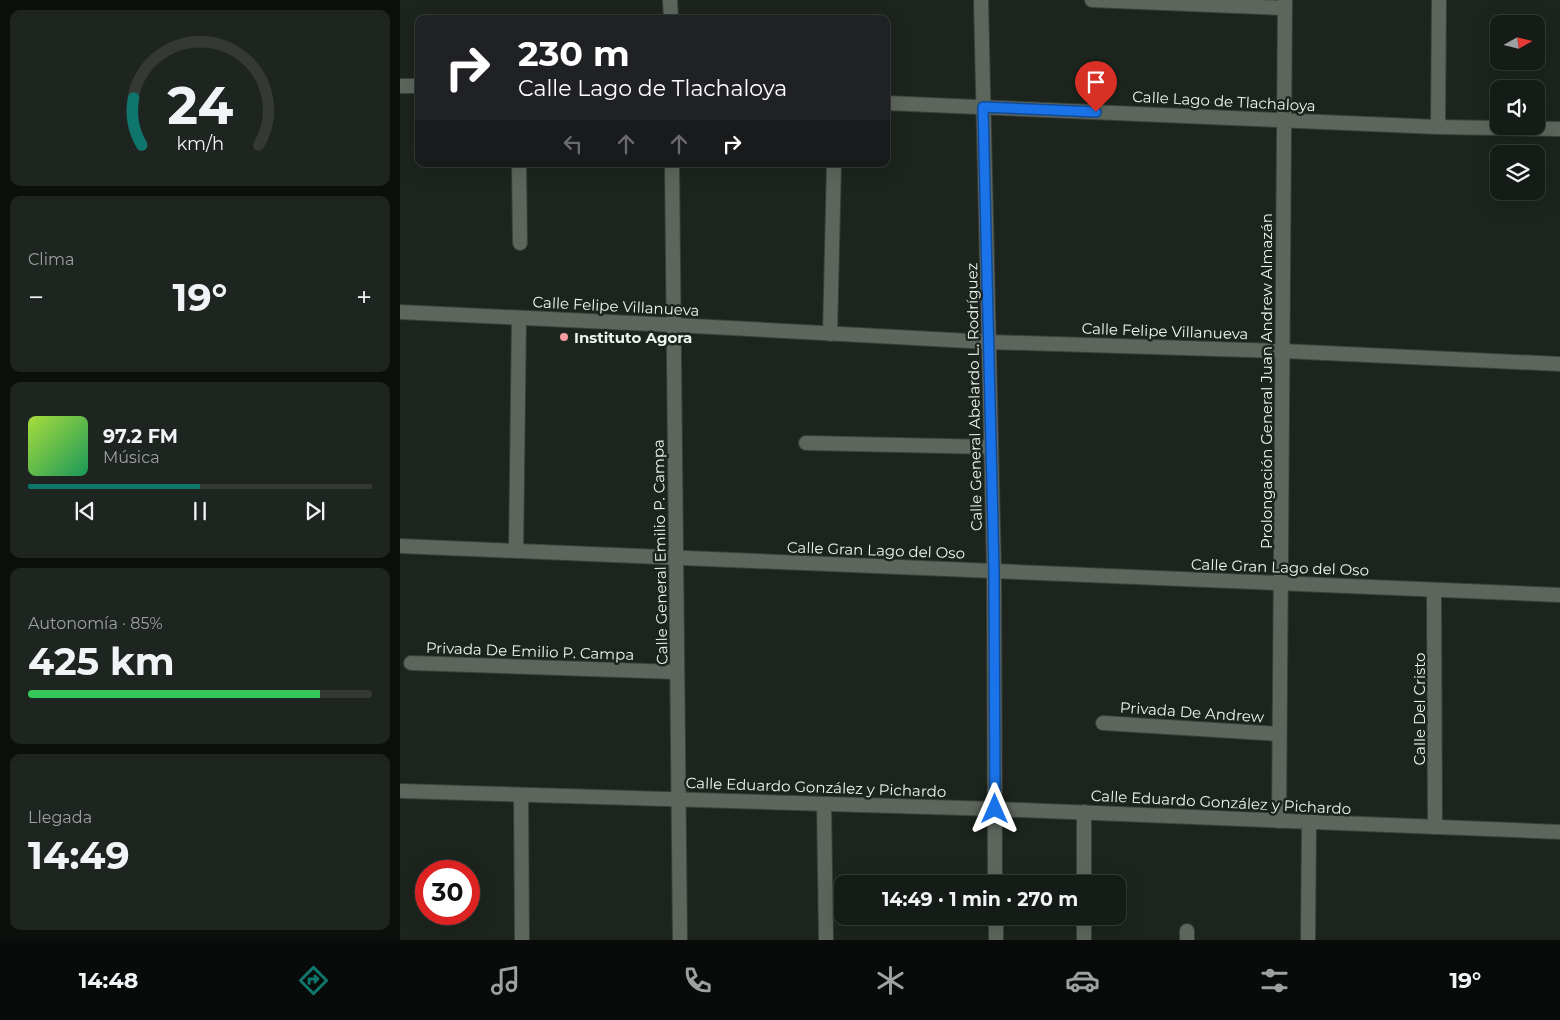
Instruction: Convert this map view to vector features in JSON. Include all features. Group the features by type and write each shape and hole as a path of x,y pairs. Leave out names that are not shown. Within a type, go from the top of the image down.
{"street":[{"path":"670,0 671,15"},
{"name":"Calle General Abelardo L. Rodríguez","path":"981,0 994,571 995,875"},
{"path":"1092,0 1285,4"},
{"path":"1438,127 1439,0"},
{"name":"Prolongación General Juan Andrew Almazán","path":"1279,821 1285,4"},
{"path":"400,86 415,86"},
{"name":"Calle Lago de Tlachaloya","path":"890,103 1438,127 1560,129"},
{"path":"519,167 520,243"},
{"name":"Calle General Emilio P. Campa","path":"672,167 680,940"},
{"path":"830,334 834,167"},
{"name":"Calle Felipe Villanueva","path":"400,312 989,342 1283,351 1560,364"},
{"path":"516,551 519,318"},
{"path":"806,443 991,447"},
{"name":"Calle Gran Lago del Oso","path":"400,546 1560,595"},
{"name":"Calle Del Cristo","path":"1434,590 1436,827"},
{"name":"Privada De Emilio P. Campa","path":"412,663 677,672"},
{"name":"Privada De Andrew","path":"1103,723 1279,734"},
{"name":"Calle Eduardo González y Pichardo","path":"400,791 679,798 1084,812 1309,823 1560,832"},
{"path":"521,795 522,940"},
{"path":"824,804 826,940"},
{"path":"1084,812 1084,875"},
{"path":"1308,940 1309,823"},
{"path":"996,925 996,940"},
{"path":"1084,925 1084,940"}],"place":[{"name":"Instituto Agora","path":"564,337"}],"route":[{"path":"995,809 994,571 983,107 1096,112"}]}
